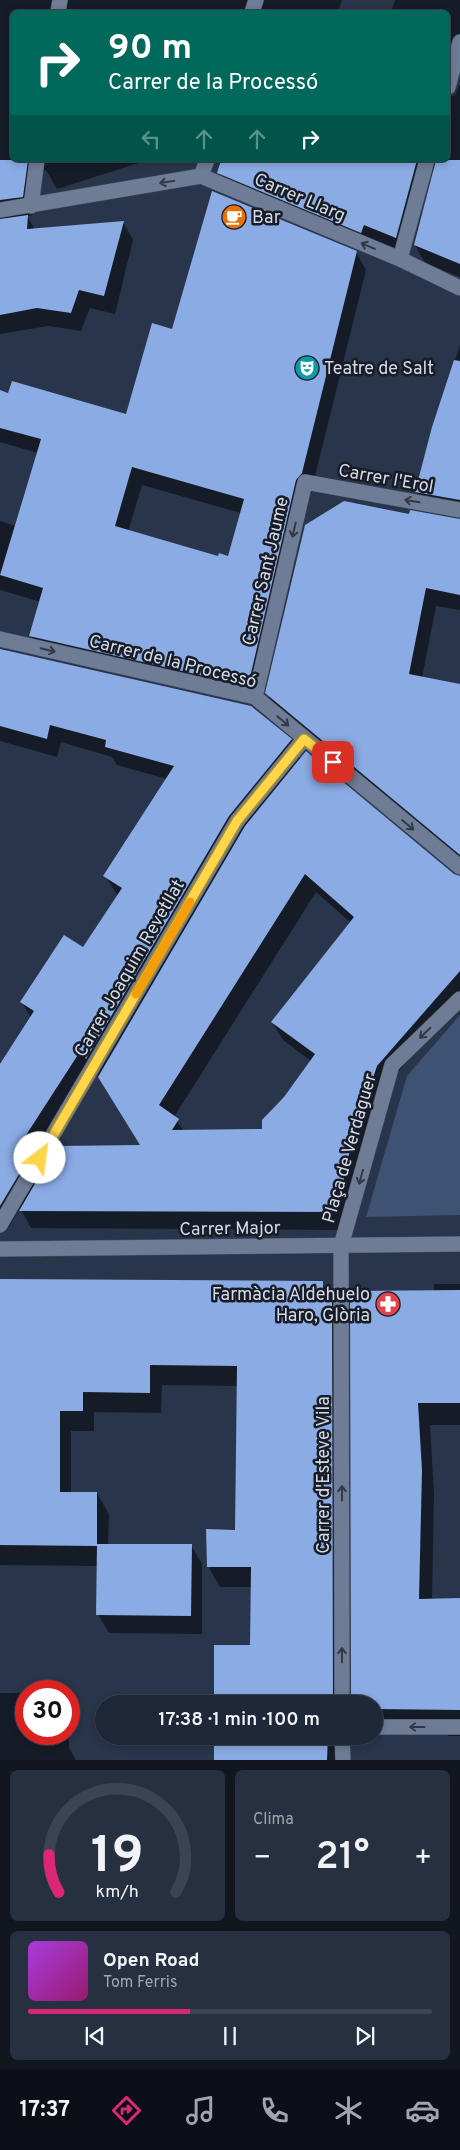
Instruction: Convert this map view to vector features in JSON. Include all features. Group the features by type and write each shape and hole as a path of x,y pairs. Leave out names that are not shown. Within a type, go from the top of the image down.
{"street":[{"path":"450,80 460,42"},
{"path":"31,206 37,162"},
{"path":"0,210 202,176 206,162"},
{"path":"400,260 427,162"},
{"name":"Carrer Llarg","path":"202,176 400,260 460,288"},
{"name":"Carrer l'Erol","path":"305,482 460,510"},
{"name":"Carrer Sant Jaume","path":"255,697 305,482"},
{"name":"Carrer de la Processó","path":"0,639 255,697 460,867"},
{"name":"Carrer Joaquim Revetllat","path":"0,1225 237,821 304,739"},
{"name":"Plaça de Verdaguer","path":"341,1246 392,1065 460,999"},
{"name":"Carrer Major","path":"0,1249 460,1244"},
{"name":"Carrer d'Esteve Vila","path":"341,1246 342,1695"},
{"path":"383,1727 460,1727"},
{"path":"342,1745 343,1760"}],"shaded area":[{"path":"460,1015 460,1215 366,1217 407,1076"}],"building":[{"path":"0,160 28,162 23,197 0,200"},
{"path":"460,160 460,264 414,245 435,162"},
{"path":"220,162 416,162 396,238 364,225 361,233 217,173"},
{"path":"212,191 357,251 302,473 296,480 248,686 29,636 43,588 0,575 41,439 0,428 0,390 8,393 12,381 126,414 152,323 172,329","holes":["132,467 244,499 228,556 219,553 218,556 115,526"]},
{"path":"28,215 27,229 124,221 104,296 79,290 71,313 37,308 0,315 0,219"},
{"path":"454,360 460,361 460,500 415,492 432,427"},
{"path":"344,501 409,514 410,510 460,519 460,595 426,588 409,674 460,684 460,855 265,693 305,525"},
{"path":"0,649 251,706 292,739 229,816 86,1059 81,1050 19,1146 36,1146 0,1206 0,1064 34,1011 20,1002 64,935 83,947 122,888 103,876 174,766 105,747 106,740 50,725 47,739 0,726"},
{"path":"306,751 454,874 460,876 460,971 377,1066 351,1145 337,1212 19,1211 57,1146 140,1145 98,1077 245,826","holes":["305,874 354,917 271,1022 315,1054 284,1097 262,1120 262,1129 172,1130 179,1119 159,1105"]},
{"path":"0,1279 323,1281 323,1291 332,1291 333,1695 214,1695 214,1645 250,1645 251,1567 207,1567 206,1529 235,1530 237,1366 150,1365 150,1393 83,1392 83,1411 60,1411 60,1492 97,1492 97,1546 0,1545"},
{"path":"460,1290 460,1403 418,1403 422,1470 419,1599 460,1598 460,1710 383,1709 383,1695 351,1695 350,1291"},
{"path":"97,1544 192,1544 191,1616 96,1615"},
{"path":"214,1745 328,1745 327,1760 214,1760"}],"slow traffic":[{"path":"136,994 190,902"}],"place":[{"name":"Bar","path":"234,217"},
{"name":"Teatre de Salt","path":"307,368"},
{"name":"Farmàcia Aldehuelo Haro, Glòria","path":"388,1304"}],"route":[{"path":"40,1158 237,821 304,739 333,762"}]}
